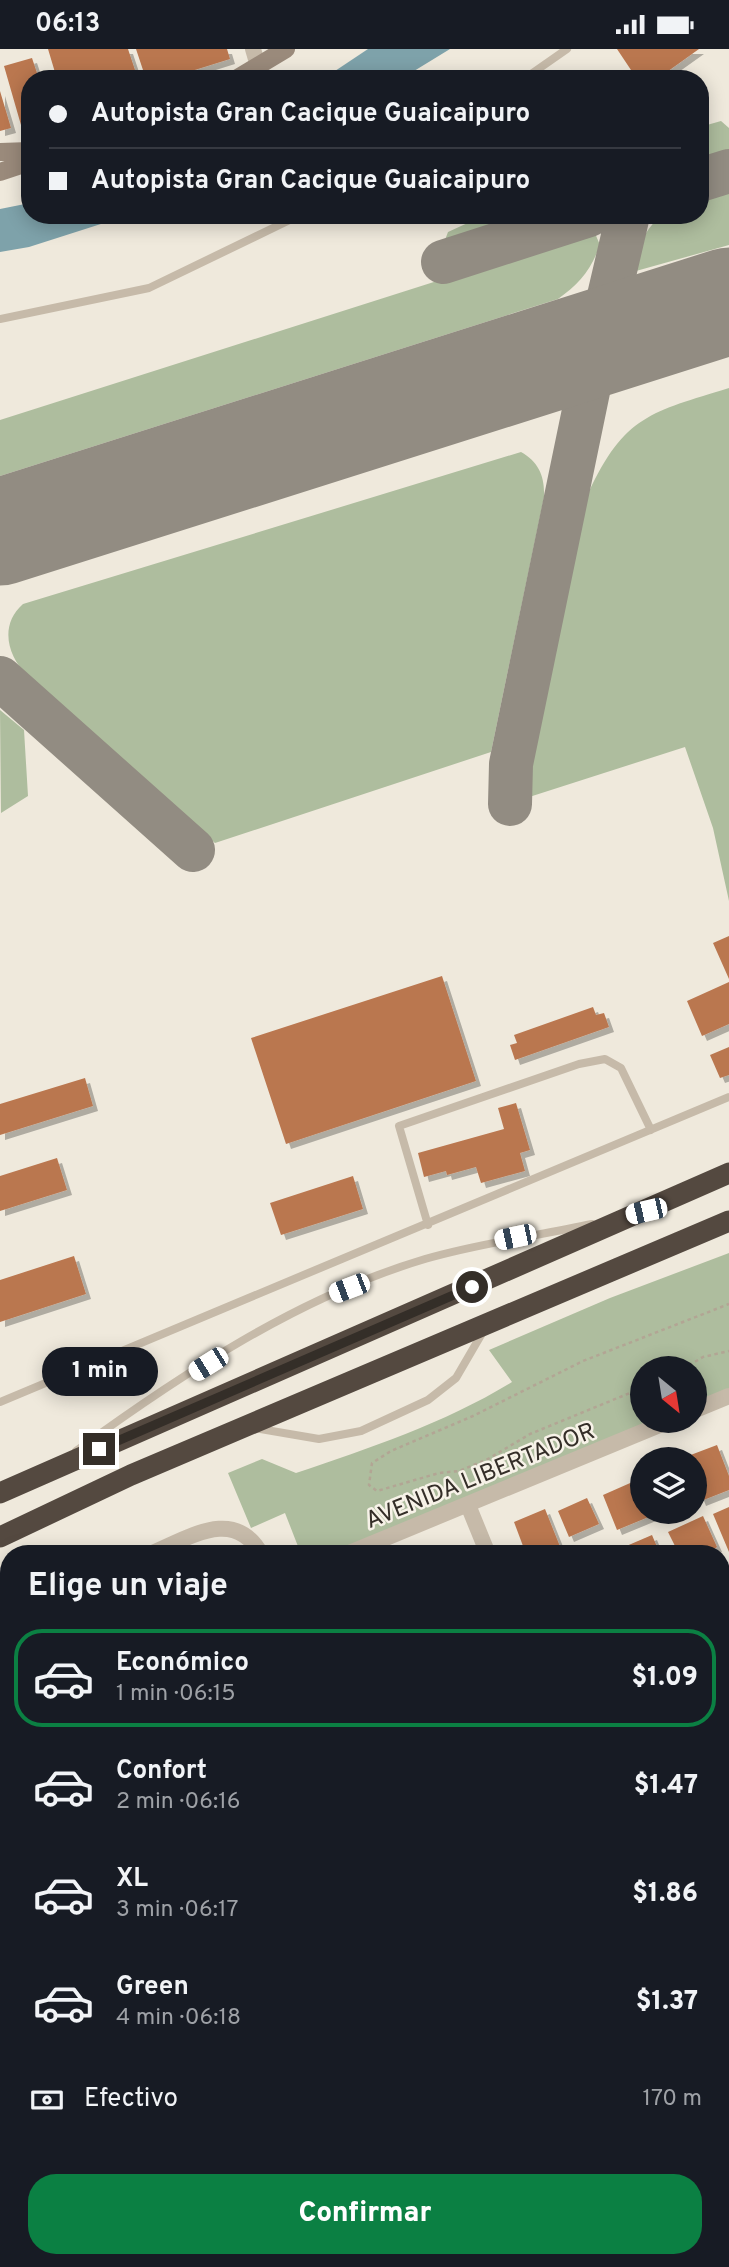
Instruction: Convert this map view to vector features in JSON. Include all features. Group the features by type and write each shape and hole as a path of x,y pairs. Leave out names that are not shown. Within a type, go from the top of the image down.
{"highway":[{"path":"0,1493 729,1173"},
{"path":"0,1537 244,1426 728,1222"}],"street":[{"path":"256,58 278,51"},
{"path":"0,152 21,151"},
{"path":"0,172 21,165"},
{"path":"707,1405 729,1396"},
{"name":"AVENIDA LIBERTADOR","path":"369,1545 640,1433"},
{"path":"468,1505 484,1545"},
{"path":"172,1545 212,1529 227,1528 246,1534 254,1545"}],"lane":[{"path":"537,70 567,49"},
{"path":"0,319 149,288 281,224"},
{"path":"428,1225 399,1126 579,1063 605,1059 621,1067 651,1130"},
{"path":"0,1402 729,1097"},
{"path":"0,1493 70,1455 263,1326 325,1297 421,1260 646,1211"},
{"path":"244,1426 318,1439 361,1431 428,1399 456,1378 490,1321"}],"path":[{"path":"630,1393 530,1434 488,1459 459,1471 377,1491 369,1485 372,1463 391,1451 473,1416 583,1361 729,1304"},
{"path":"707,1356 729,1351"}],"green space":[{"path":"721,121 729,128 729,153 709,161 709,124"},
{"path":"729,188 729,245 636,271 639,248 653,224 709,224 709,195"},
{"path":"465,224 509,224 452,242 445,240 448,232"},
{"path":"594,231 600,245 593,262 578,282 558,299 0,476 0,420"},
{"path":"729,388 729,901 713,828 685,747 523,799 588,494 601,468 614,447 643,420 660,411"},
{"path":"521,452 532,460 540,471 544,497 491,752 215,843 28,676 11,649 11,621 23,604"},
{"path":"0,710 24,730 28,796 1,813"},
{"path":"729,1253 729,1391 707,1399 707,1356 630,1356 630,1431 353,1545 297,1545 285,1513 251,1528 228,1473 262,1459 296,1473 379,1444 460,1410 512,1382 489,1350 610,1298"}],"water":[{"path":"368,49 450,49 416,70 336,70"},
{"path":"21,205 21,224 101,224 29,247 0,252 0,209"}],"building":[{"path":"48,49 128,49 135,70 54,70"},
{"path":"136,49 227,49 230,59 195,70 143,70"},
{"path":"617,49 699,49 670,70 631,70"},
{"path":"32,58 36,70 21,70 21,125 4,66"},
{"path":"0,91 11,128 0,131"},
{"path":"729,936 729,979 713,943"},
{"path":"442,976 476,1081 286,1144 251,1038"},
{"path":"729,982 729,1024 702,1036 687,1001"},
{"path":"593,1007 596,1015 604,1013 609,1027 515,1060 510,1045 517,1043 514,1035"},
{"path":"729,1047 729,1075 720,1078 710,1055"},
{"path":"85,1078 93,1106 0,1135 0,1104"},
{"path":"516,1103 530,1150 520,1153 525,1171 481,1183 476,1167 447,1175 446,1171 424,1177 418,1153 504,1129 498,1108"},
{"path":"57,1158 67,1190 0,1211 0,1176"},
{"path":"353,1176 363,1209 281,1235 270,1203"},
{"path":"74,1256 86,1294 0,1322 0,1280"},
{"path":"717,1445 729,1476 729,1490 707,1499 707,1449"},
{"path":"630,1483 632,1524 617,1530 603,1495"},
{"path":"587,1498 599,1524 569,1537 558,1511"},
{"path":"729,1507 729,1545 726,1545 713,1514"},
{"path":"545,1509 559,1545 523,1545 514,1522"},
{"path":"686,1524 707,1524 716,1545 674,1545 668,1532"},
{"path":"652,1535 656,1545 629,1545"}],"taxiway":[{"path":"709,177 729,171"},
{"path":"443,262 561,224"},
{"path":"510,804 511,764 598,343 626,224"},
{"path":"0,678 193,850"}],"runway":[{"path":"0,532 729,301"}],"route":[{"path":"99,1449 472,1287"}]}
